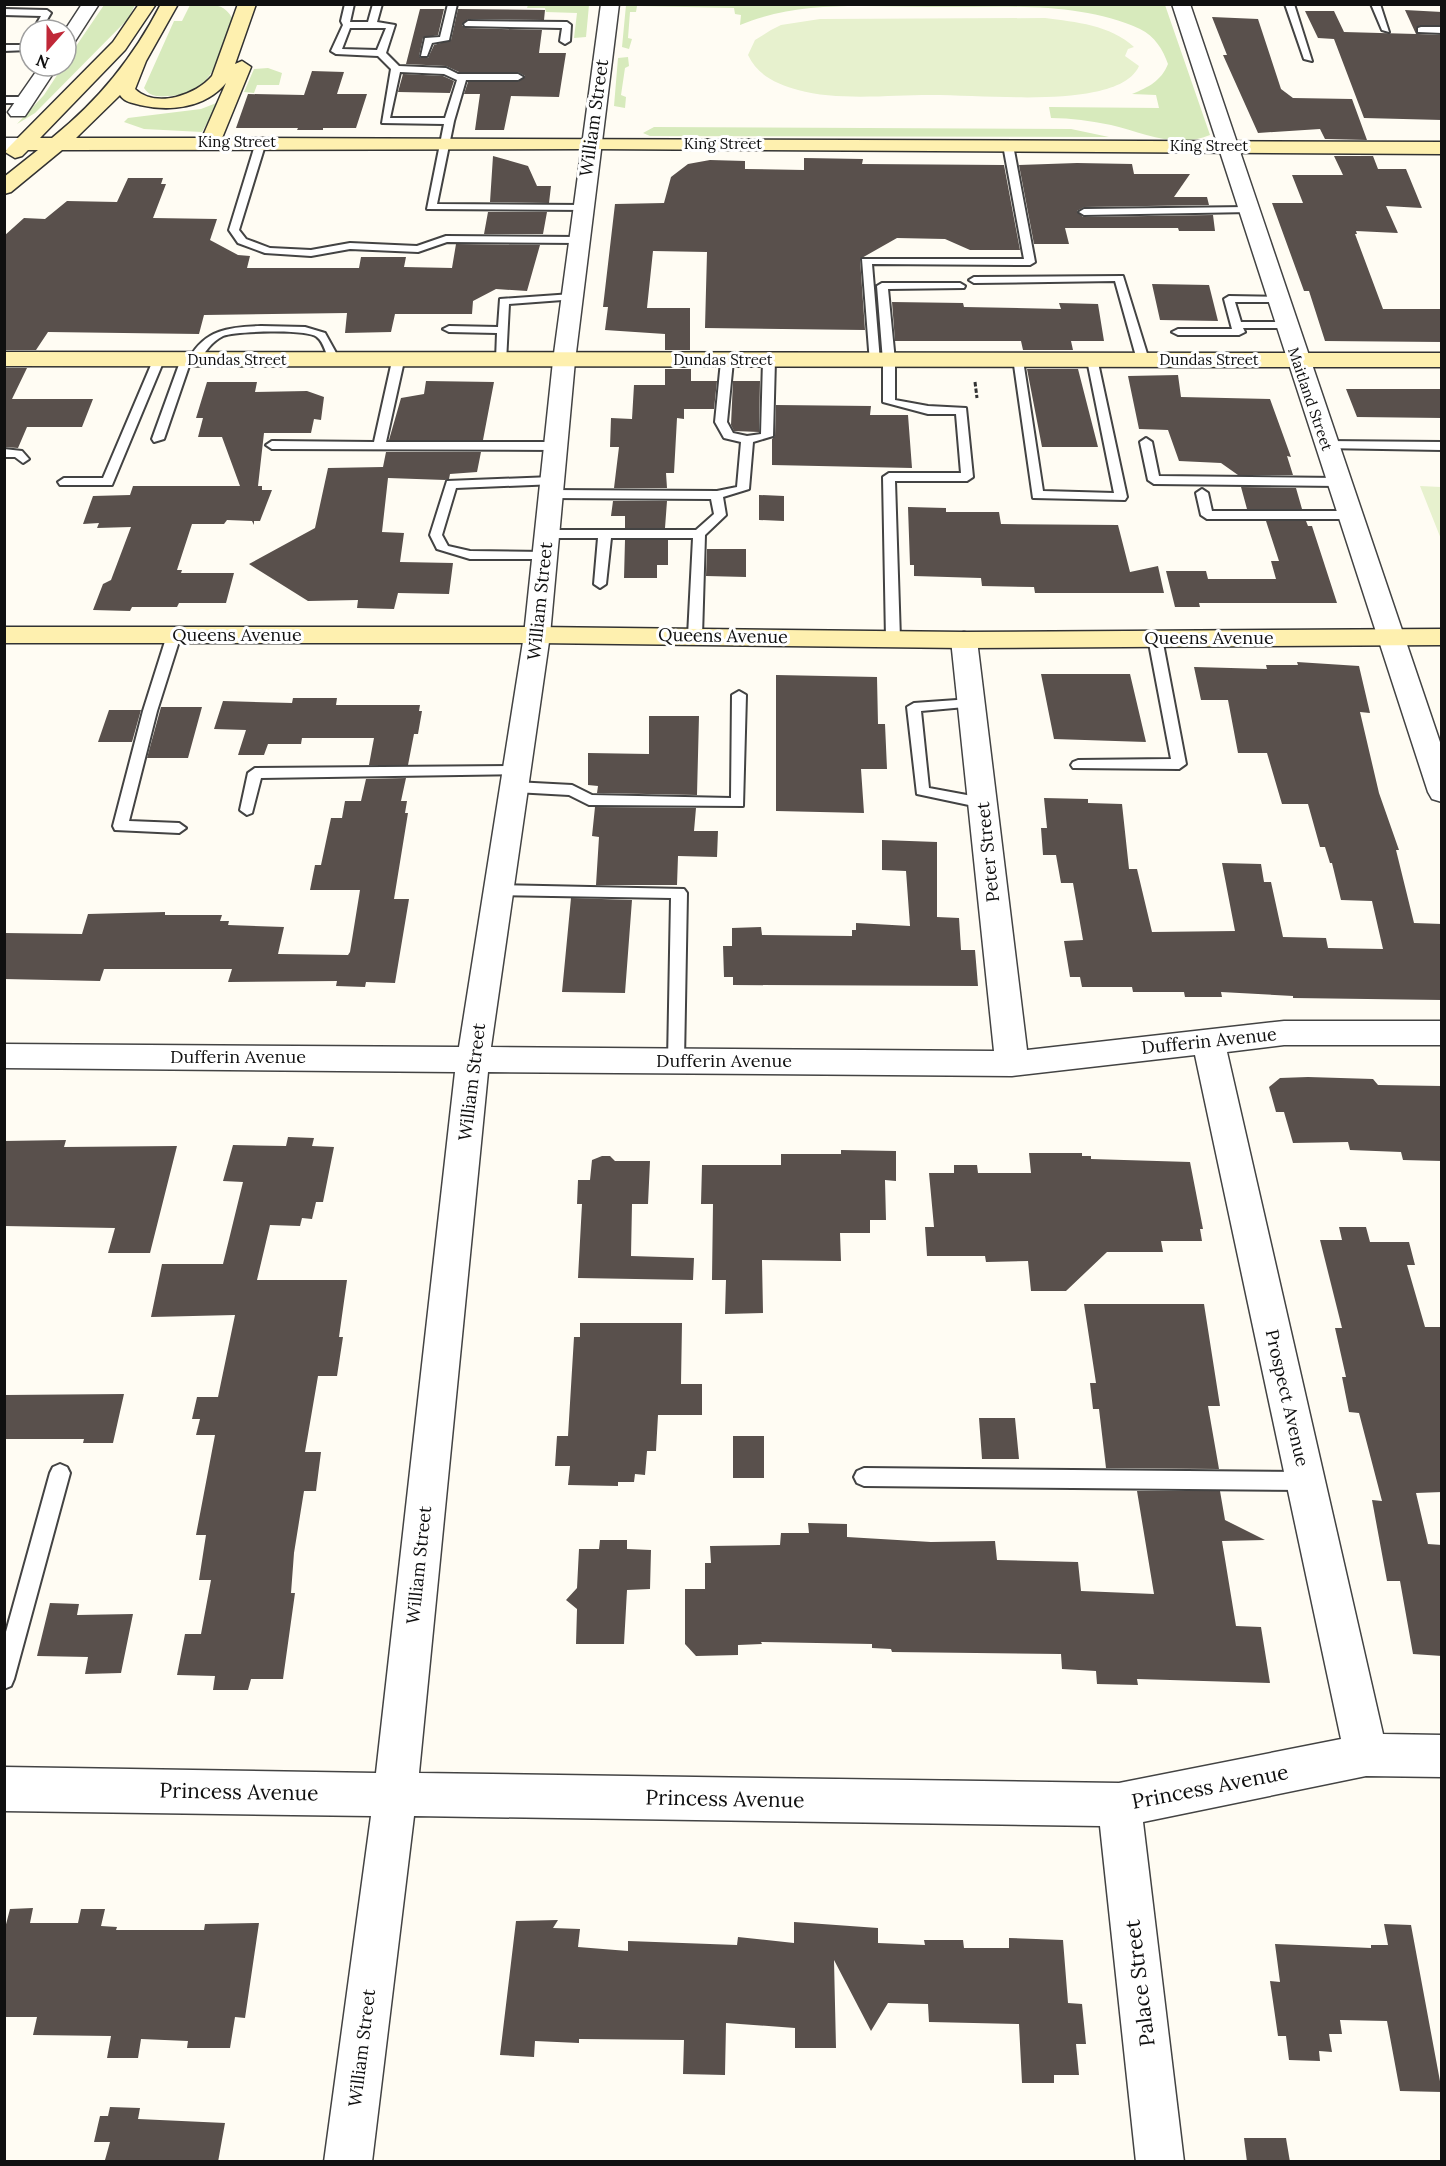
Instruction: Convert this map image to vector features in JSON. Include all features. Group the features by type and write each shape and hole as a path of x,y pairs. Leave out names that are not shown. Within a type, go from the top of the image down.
{"main road":[{"path":"210,142 263,4"},
{"path":"166,12 140,58 126,89 129,95 154,103 198,98 217,85 245,11 228,5"},
{"path":"4,162 25,144 119,46 144,12"},
{"path":"4,188 64,138 117,87 140,58"},
{"path":"64,138 104,118 198,105 232,89"},
{"name":"King Street","path":"25,144 64,138 210,142 1008,145 1440,151"},
{"name":"Dundas Street","path":"4,359 189,361 1442,360"},
{"name":"Queens Avenue","path":"4,635 537,634 893,639 1442,637"}],"street":[{"path":"78,24 91,4"},
{"name":"William Street","path":"348,2162 395,1795 473,1059 537,634 578,240 610,4"},
{"name":"Maitland Street","path":"1181,4 1285,325 1392,637 1442,792"},
{"path":"16,104 39,78"},
{"name":"King Street","path":"4,144 25,144"},
{"name":"Peter Street","path":"964,639 1012,1064"},
{"name":"Dufferin Avenue","path":"4,1056 1012,1064 1284,1033 1442,1033"},
{"name":"Prospect Avenue","path":"1208,1041 1366,1755"},
{"name":"Princess Avenue","path":"4,1789 1119,1805 1366,1755 1442,1756"},
{"name":"Palace Street","path":"1119,1805 1160,2162"}],"lane":[{"path":"350,4 345,21 347,25 336,51 381,54 396,69 446,71 456,77 518,77"},
{"path":"372,25 378,4"},
{"path":"424,54 428,40 444,40 453,4"},
{"path":"1288,4 1309,59"},
{"path":"1375,4 1386,30"},
{"path":"4,12 47,13 44,18"},
{"path":"468,24 567,25 565,41"},
{"path":"347,25 391,25 381,54"},
{"path":"1421,30 1442,30"},
{"path":"396,69 385,121 449,121"},
{"path":"462,77 449,121 446,143 430,207 584,208"},
{"path":"261,142 234,230 242,241 269,252 311,253 350,246 418,249 446,239 578,240"},
{"path":"893,639 889,477 967,477 962,410 928,410 889,402 866,261 1030,262 1008,145"},
{"path":"1084,212 1247,210"},
{"path":"974,280 1119,278 1143,360"},
{"path":"882,360 882,286 960,286"},
{"path":"501,360 504,301 572,297"},
{"path":"1178,332 1239,332 1229,300 1277,299"},
{"path":"1237,325 1285,325"},
{"path":"449,329 503,330"},
{"path":"64,482 108,482 158,360"},
{"path":"379,445 398,360"},
{"path":"727,361 721,422 728,435 747,440 767,436 769,360"},
{"path":"1017,360 1037,495 1121,497 1093,360"},
{"path":"158,439 189,361"},
{"path":"717,495 720,515 699,534 605,534 546,545 460,554 443,549 436,535 451,484 717,495 743,489 747,440"},
{"path":"1146,442 1154,480 1338,482"},
{"path":"1326,445 1442,446"},
{"path":"272,446 556,446"},
{"path":"4,453 18,454 23,459"},
{"path":"1202,493 1207,515 1350,515"},
{"path":"600,584 605,534"},
{"path":"695,636 699,534"},
{"path":"174,635 150,711 120,826 179,828"},
{"path":"1078,765 1179,764 1155,638"},
{"path":"247,810 255,773 516,779 572,790 589,800 738,803 739,695"},
{"path":"971,703 914,707 922,791 982,803"},
{"path":"499,890 679,893 676,1061"},
{"path":"4,1679 60,1473"},
{"path":"864,1477 1306,1481"}],"path":[{"path":"962,410 978,406 973,360"}],"green space":[{"path":"104,5 135,5 128,19 78,70 78,43"},
{"path":"190,5 219,6 232,18 213,70 197,88 185,94 152,95 144,88 174,21 182,21"},
{"path":"528,5 589,5 586,37 574,38 577,13 546,12 545,8 527,8"},
{"path":"626,5 1165,5 1210,135 1198,139 1173,140 1111,125 1051,118 1049,107 1159,108 1156,95 1132,94 1154,83 1165,70 1168,64 1158,44 1140,29 1090,13 1037,7 858,6 809,8 763,17 740,25 741,15 735,14 734,8 637,6 636,12 630,12 628,38 632,39 629,49 622,47"},
{"path":"1045,18 1103,29 1125,40 1134,47 1128,49 1125,56 1139,66 1136,72 1113,87 1056,97 930,95 864,97 813,93 783,85 763,74 748,55 755,40 781,25 820,19"},
{"path":"628,57 629,66 625,68 621,95 626,97 625,108 614,106 618,58"},
{"path":"268,68 282,73 279,85 257,85 254,93 244,92 254,69"},
{"path":"55,78 70,78 35,113 17,124 44,95"},
{"path":"219,102 202,132 144,129 124,122 128,118 201,109"},
{"path":"654,127 1071,129 1109,137 650,136 643,133"},
{"path":"1420,486 1441,487 1441,539"}],"building":[{"path":"420,9 444,9 438,35 423,38 419,56 421,58 428,58 434,45 451,40 458,9 545,10 544,20 468,19 462,25 465,28 542,30 539,53 566,53 559,97 511,96 504,130 475,130 480,94 464,94 468,82 518,82 525,76 518,72 459,72 446,66 406,64"},
{"path":"1405,10 1442,12 1442,25 1421,25 1416,28 1418,34 1442,35 1442,120 1364,118 1334,39 1318,38 1305,11 1334,11 1344,32 1416,34"},
{"path":"1212,17 1258,19 1281,89 1293,98 1352,99 1367,140 1325,139 1320,129 1258,133 1223,55 1227,55"},
{"path":"312,71 344,72 337,94 367,94 356,128 297,130 298,128 236,128 248,94 304,95"},
{"path":"403,74 443,76 454,81 450,93 398,92"},
{"path":"493,156 528,166 537,186 551,186 549,203 490,202"},
{"path":"1334,156 1373,156 1378,169 1406,169 1422,208 1386,206 1398,233 1356,231 1357,234 1355,234 1383,309 1442,309 1442,342 1325,341 1309,291 1304,291 1272,203 1303,203 1292,175 1343,175"},
{"path":"804,158 863,159 862,164 1004,165 1020,250 970,250 945,239 897,238 860,259 865,330 705,328 707,252 653,251 647,308 690,308 690,350 665,350 665,334 605,330 608,307 603,307 615,204 664,203 671,177 688,164 710,160 745,161 745,169 804,170"},
{"path":"1132,164 1134,174 1190,174 1174,197 1207,197 1209,205 1084,207 1077,211 1083,217 1213,215 1215,231 1179,231 1178,228 1065,228 1069,244 1034,244 1019,165"},
{"path":"128,178 163,178 161,184 166,184 153,218 217,219 210,240 238,255 250,256 247,268 359,268 361,257 406,257 404,267 452,268 456,244 540,245 527,291 496,289 473,301 472,314 395,314 391,332 345,333 347,313 204,315 199,334 48,332 36,350 4,350 4,236 24,218 45,219 67,201 117,202"},
{"path":"488,212 547,212 543,234 484,234"},
{"path":"1152,284 1209,285 1218,321 1160,320"},
{"path":"892,302 963,303 964,307 1061,309 1059,303 1098,304 1104,341 1071,341 1073,350 1023,350 1021,341 895,341"},
{"path":"4,368 27,368 12,399 93,399 82,427 27,427 18,448 4,447"},
{"path":"665,369 691,369 691,381 717,381 714,409 684,409 684,419 677,418 674,473 666,473 667,488 614,488 619,447 610,447 611,418 632,419 634,385 665,385"},
{"path":"1027,369 1078,369 1098,447 1042,447"},
{"path":"1178,375 1181,397 1270,399 1291,457 1287,456 1293,475 1238,475 1221,463 1179,461 1168,430 1139,429 1128,376"},
{"path":"426,381 494,382 483,440 389,440 401,398 424,394"},
{"path":"733,381 760,381 759,432 734,431 731,425"},
{"path":"207,382 257,382 255,392 307,391 324,397 321,420 314,419 311,433 264,433 258,486 262,486 262,490 272,490 260,521 254,521 254,525 252,521 227,520 224,524 192,524 177,570 182,570 181,573 234,573 226,603 179,603 177,607 132,607 130,611 93,610 103,584 111,580 131,527 97,528 99,523 83,524 93,496 130,495 133,486 240,486 222,437 198,437 203,418 196,418"},
{"path":"1346,389 1442,389 1442,418 1357,417"},
{"path":"776,405 871,406 870,415 908,415 912,468 772,465"},
{"path":"386,452 481,452 477,472 450,474 449,479 445,480 388,478 382,532 404,533 400,562 453,563 449,594 398,593 394,609 357,608 358,600 308,601 249,564 315,528 328,468 383,467"},
{"path":"1241,487 1296,488 1302,509 1247,509"},
{"path":"759,495 784,496 784,521 759,520"},
{"path":"613,501 667,501 665,528 625,528 625,516 611,516"},
{"path":"908,507 946,508 946,512 999,512 1001,524 1118,525 1130,572 1158,566 1164,593 1035,593 1034,587 982,586 981,578 914,576 914,565 910,565"},
{"path":"1266,521 1306,521 1308,526 1312,526 1337,603 1199,603 1200,607 1175,607 1166,571 1206,571 1208,579 1276,579 1271,561 1279,561"},
{"path":"625,540 668,540 668,565 657,565 657,578 624,578"},
{"path":"707,549 746,549 746,577 706,576"},
{"path":"1297,662 1359,666 1370,713 1360,712 1379,793 1399,850 1396,850 1414,923 1442,924 1442,1000 1293,998 1293,996 1221,992 1222,997 1185,997 1184,992 1133,992 1132,987 1082,987 1080,977 1070,977 1064,941 1083,940 1073,883 1061,883 1056,855 1043,855 1041,828 1047,828 1044,798 1088,799 1088,803 1122,804 1129,869 1137,869 1152,932 1235,931 1222,863 1261,864 1264,882 1271,882 1283,937 1326,938 1328,948 1383,949 1372,901 1341,900 1332,863 1330,863 1325,847 1320,847 1308,804 1282,804 1267,753 1238,753 1228,700 1201,700 1194,667 1267,669 1266,665 1298,665"},
{"path":"1041,674 1130,674 1146,742 1054,739"},
{"path":"776,675 877,677 878,724 885,724 887,769 861,769 864,813 776,811"},
{"path":"293,698 337,698 336,705 420,705 419,711 422,711 418,734 414,734 408,765 369,765 374,738 302,738 301,744 268,744 264,755 238,755 246,730 214,729 223,701 292,703"},
{"path":"161,707 202,707 188,758 147,758"},
{"path":"109,710 141,710 132,742 98,742"},
{"path":"649,716 699,716 697,795 597,793 598,786 588,785 588,753 649,754"},
{"path":"406,778 401,801 407,801 405,813 408,813 394,899 409,899 395,983 366,982 365,987 336,986 337,981 228,982 232,969 104,969 100,981 4,979 4,933 82,934 88,914 165,912 165,915 222,915 220,921 229,921 228,925 284,927 278,954 348,955 360,890 310,890 315,865 321,865 331,818 342,818 345,801 361,801 366,779"},
{"path":"595,807 696,808 694,831 718,831 717,857 678,856 677,885 596,885 599,837 592,836"},
{"path":"882,840 937,842 937,917 959,918 961,950 975,950 978,986 733,985 733,977 724,977 723,946 732,946 732,928 761,927 762,935 852,936 852,930 856,930 856,923 910,926 906,871 882,870"},
{"path":"571,898 632,900 625,993 562,992"},
{"path":"1280,1078 1373,1079 1378,1085 1442,1086 1442,1161 1403,1160 1401,1152 1350,1150 1348,1142 1293,1143 1284,1112 1276,1112 1269,1087"},
{"path":"288,1137 314,1138 312,1146 334,1147 323,1202 316,1202 312,1219 302,1218 300,1226 270,1225 257,1280 347,1280 339,1337 343,1337 337,1376 318,1376 305,1452 321,1452 316,1491 304,1491 294,1553 291,1593 295,1593 283,1679 251,1679 248,1690 213,1690 215,1676 177,1675 185,1634 201,1634 211,1580 199,1580 206,1535 196,1535 215,1435 196,1435 200,1419 192,1419 197,1397 218,1397 235,1315 151,1317 162,1264 223,1264 243,1182 223,1181 233,1145 286,1146"},
{"path":"66,1140 64,1147 177,1146 150,1253 108,1253 115,1228 4,1226 4,1141"},
{"path":"841,1150 896,1151 896,1181 885,1180 886,1220 870,1220 870,1233 840,1233 841,1261 762,1260 763,1313 725,1314 726,1280 712,1280 713,1204 701,1204 702,1165 781,1165 781,1154 841,1154"},
{"path":"1029,1153 1082,1153 1082,1156 1091,1156 1091,1159 1190,1162 1203,1229 1200,1229 1202,1241 1161,1241 1163,1252 1107,1252 1066,1291 1031,1291 1028,1261 986,1262 985,1256 927,1256 925,1227 934,1227 929,1173 954,1173 954,1165 977,1165 978,1173 1031,1173"},
{"path":"610,1156 615,1161 650,1161 648,1204 632,1204 631,1256 694,1258 693,1280 578,1278 582,1204 577,1204 578,1180 590,1180 592,1160"},
{"path":"1339,1227 1366,1227 1370,1242 1409,1242 1415,1265 1407,1265 1425,1327 1442,1327 1442,1492 1416,1493 1428,1544 1442,1545 1442,1656 1413,1654 1400,1581 1387,1581 1372,1500 1382,1501 1359,1413 1349,1412 1342,1377 1346,1377 1335,1328 1342,1328 1320,1240 1342,1240"},
{"path":"1084,1304 1204,1304 1220,1406 1208,1406 1219,1469 1106,1468 1099,1409 1093,1409 1090,1383 1096,1383"},
{"path":"580,1323 682,1323 681,1384 702,1384 702,1415 658,1415 656,1451 647,1451 645,1475 635,1474 634,1482 618,1482 618,1486 568,1485 570,1466 555,1466 557,1436 568,1436 574,1337 580,1337"},
{"path":"124,1394 113,1443 83,1443 84,1439 4,1439 4,1395"},
{"path":"979,1418 1015,1418 1019,1459 982,1459"},
{"path":"733,1436 764,1436 764,1478 733,1478"},
{"path":"1137,1491 1220,1491 1225,1520 1265,1540 1222,1541 1236,1626 1261,1627 1270,1683 1137,1679 1138,1685 1097,1684 1096,1671 1062,1669 1061,1654 892,1652 891,1649 872,1648 872,1644 761,1642 762,1644 738,1645 738,1655 696,1656 685,1644 685,1589 705,1589 705,1563 711,1563 710,1546 780,1545 781,1533 809,1533 808,1523 847,1524 847,1537 931,1542 995,1541 997,1560 1078,1562 1081,1591 1154,1594"},
{"path":"600,1540 627,1540 627,1549 651,1550 650,1589 627,1590 624,1644 576,1644 577,1609 566,1600 577,1588 579,1549 599,1549"},
{"path":"50,1603 79,1604 77,1615 133,1614 121,1673 85,1674 88,1657 37,1656"},
{"path":"33,1908 30,1923 78,1923 81,1909 105,1909 101,1926 117,1927 116,1930 204,1930 205,1924 259,1923 245,2018 235,2017 230,2048 187,2048 188,2041 141,2039 138,2058 107,2058 111,2036 33,2035 37,2017 4,2017 4,1932 10,1909"},
{"path":"558,1920 553,1928 580,1929 578,1947 628,1951 628,1941 737,1945 738,1937 794,1943 794,1922 878,1928 878,1943 925,1945 924,1940 963,1940 964,1948 1009,1948 1009,1938 1063,1940 1068,2003 1082,2004 1086,2044 1076,2044 1079,2075 1054,2075 1054,2083 1022,2083 1019,2024 929,2022 928,2004 888,2003 871,2031 834,1960 836,2048 795,2048 795,2028 726,2023 725,2075 683,2074 684,2040 579,2039 579,2043 535,2041 534,2057 500,2055 516,1921"},
{"path":"1384,1924 1411,1925 1442,2092 1400,2091 1387,2021 1340,2020 1342,2034 1329,2034 1332,2052 1319,2051 1320,2061 1289,2060 1286,2036 1278,2036 1270,1981 1280,1982 1275,1944 1371,1948 1371,1945 1388,1945"},
{"path":"110,2107 140,2108 138,2119 225,2123 218,2162 105,2160 110,2142 94,2142 100,2116 108,2116"},
{"path":"1244,2138 1286,2138 1290,2162 1247,2162"}]}
